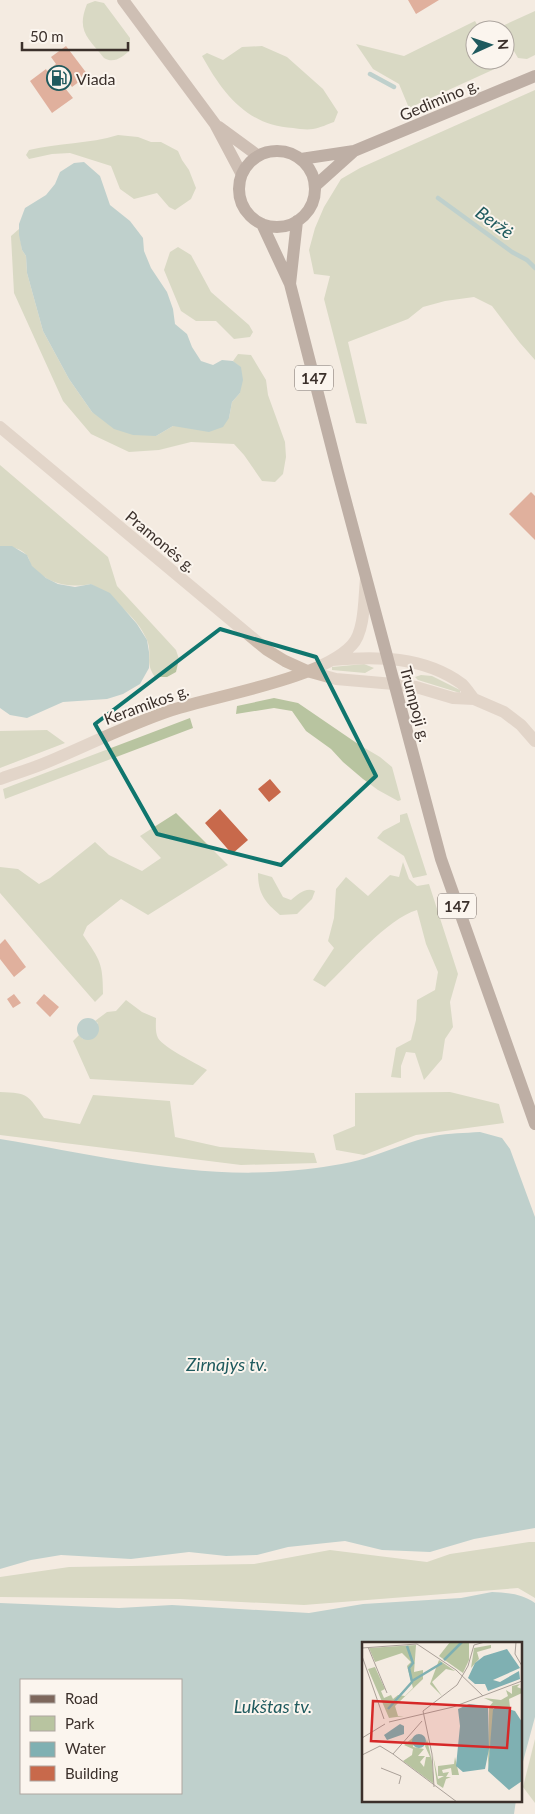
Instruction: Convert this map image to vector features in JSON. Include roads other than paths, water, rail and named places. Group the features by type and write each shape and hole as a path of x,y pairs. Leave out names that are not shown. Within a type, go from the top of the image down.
{"main road":[{"path":"123,0 215,124 241,174"},
{"name":"Gedimino g.","path":"301,159 354,151 535,76"},
{"path":"215,124 257,156"},
{"path":"273,150 288,152 301,159 311,171 315,186 313,201 306,214 289,226 278,227 262,224 249,215 239,197 238,185 241,174 248,163 257,156 273,150"},
{"name":"Gedimino g.","path":"315,186 354,151"},
{"name":"Trumpoji g.","path":"290,284 297,221"},
{"name":"Trumpoji g.","path":"262,224 290,284 441,859 535,1124"}],"street":[{"name":"Pramonės g.","path":"0,428 267,650 285,661 307,671 336,679 416,687 453,698 474,699"},
{"path":"307,671 332,660 353,644 361,627 366,579"},
{"path":"332,660 365,657 409,661 431,667 463,685 474,699 504,712 521,725 535,741"},
{"name":"Keramikos g.","path":"0,779 48,762 115,732 171,710 307,671"}],"water":[{"path":"84,162 100,176 110,205 130,221 143,238 144,251 151,268 167,292 173,309 175,324 187,334 192,347 201,361 213,365 222,360 233,361 241,367 243,380 240,393 232,402 229,418 223,427 209,432 173,426 156,436 133,435 114,429 92,412 69,379 43,331 27,273 26,256 22,250 19,235 19,224 25,208 46,195 55,184 60,172 74,163"},
{"path":"0,546 12,546 27,555 32,566 46,578 58,584 75,587 91,584 110,593 137,624 147,640 149,668 140,684 123,694 107,699 63,702 27,718 10,715 0,708"},
{"path":"88,1018 96,1021 99,1029 96,1037 88,1040 80,1037 77,1029 80,1021"},
{"name":"Zirnajys tv.","path":"480,1132 502,1138 510,1149 535,1217 535,1528 474,1539 430,1552 382,1550 345,1541 288,1547 257,1555 226,1556 189,1552 131,1559 61,1555 31,1560 0,1569 0,1139 148,1165 223,1172 261,1172 298,1170 341,1164 434,1136"},
{"name":"Lukštas tv.","path":"492,1592 519,1595 535,1603 535,1717 522,1765 522,1642 362,1642 362,1802 516,1802 514,1814 0,1814 0,1603 119,1608 172,1605 309,1613 363,1604 461,1598"}],"waterway":[{"name":"Beržė","path":"370,74 394,87"},
{"name":"Beržė","path":"438,198 512,252 527,260 535,268"}],"place":[{"name":"Viada","path":"59,78"}]}
